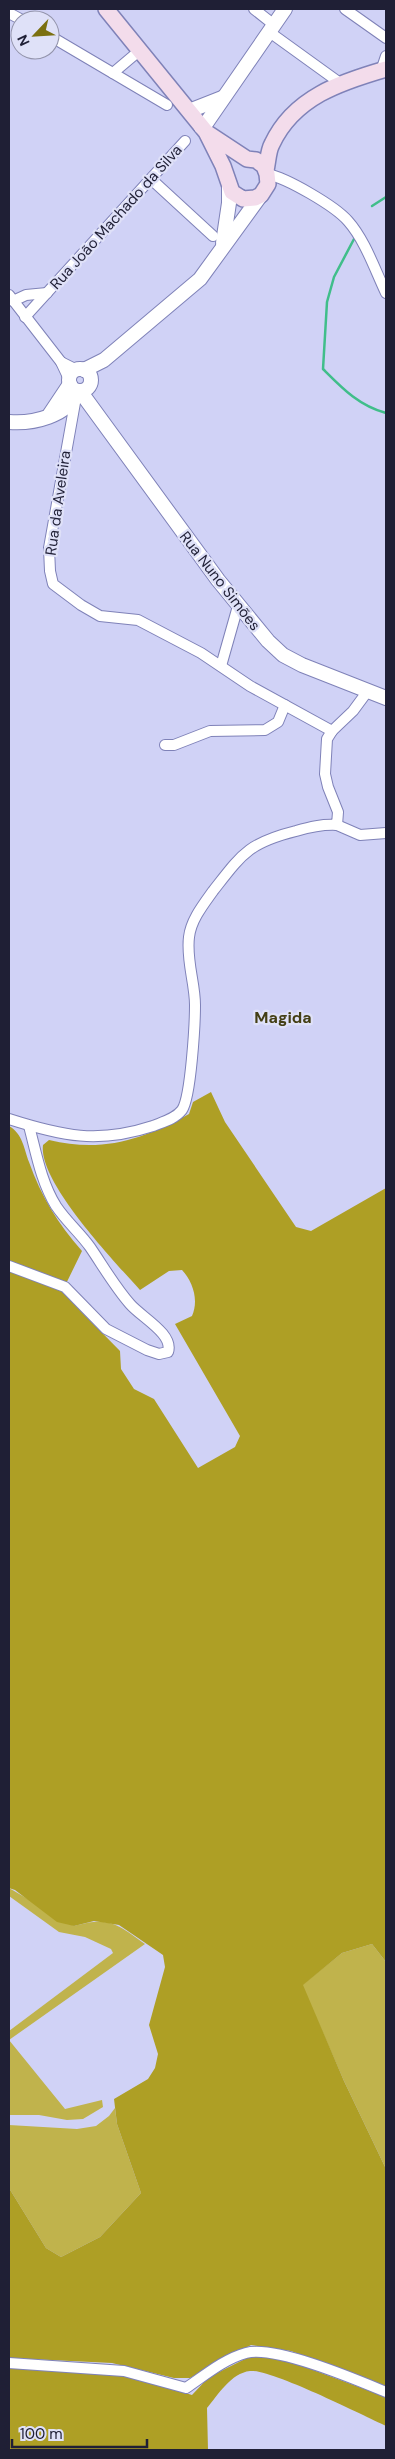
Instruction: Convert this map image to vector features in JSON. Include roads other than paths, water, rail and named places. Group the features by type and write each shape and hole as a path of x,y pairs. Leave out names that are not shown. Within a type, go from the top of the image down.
{"main road":[{"path":"106,9 204,130 232,192 242,199 249,200 265,182 271,145"},
{"path":"228,182 232,167 236,162 249,159 271,145 287,122 301,107 322,92 340,83 384,70"},
{"path":"204,130 249,159 260,163 265,182"}],"street":[{"path":"254,9 270,28 340,83"},
{"path":"204,130 222,98 285,9"},
{"path":"345,9 385,40"},
{"path":"60,42 167,105"},
{"path":"114,73 139,51"},
{"path":"384,70 386,56"},
{"path":"189,111 222,98"},
{"name":"Rua João Machado da Silva","path":"25,317 185,141"},
{"path":"151,179 213,236"},
{"path":"222,248 227,223 228,182"},
{"path":"265,182 295,185"},
{"path":"265,182 295,185 347,219 386,293"},
{"path":"9,422 32,422 50,414 80,390 104,360 200,280 265,182"},
{"name":"Rua João Machado da Silva","path":"11,298 47,293"},
{"name":"Rua Nuno Simões","path":"11,298 61,362 258,631 283,655 324,675 386,698"},
{"path":"50,414 80,390"},
{"name":"Rua da Aveleira","path":"80,390 49,548 50,571 57,589 100,616 138,620 201,653 250,686 332,731"},
{"path":"221,666 238,606"},
{"path":"337,825 338,812 325,774 327,739 332,731 353,711 367,692"},
{"path":"165,745 174,745 210,731 265,730 278,722 285,705"},
{"path":"9,1119 76,1137 108,1137 152,1126 177,1115 185,1104 187,1096 195,1015 188,943 194,921 204,904 235,864 252,847 266,839 316,825 337,825 360,834 386,833"},
{"path":"9,1266 66,1287 97,1322 112,1332 147,1350 159,1354 168,1352 169,1344 164,1334 142,1317 128,1302 80,1234 56,1205 39,1166 30,1126"},
{"path":"9,2363 124,2371 186,2388 225,2362 246,2353 262,2352 286,2356 386,2392"}],"waterway":[{"path":"372,206 386,197"},
{"path":"354,239 334,277 327,302 323,369 359,401 386,413"}],"district":[{"name":"Magida","path":"283,1017"}]}
